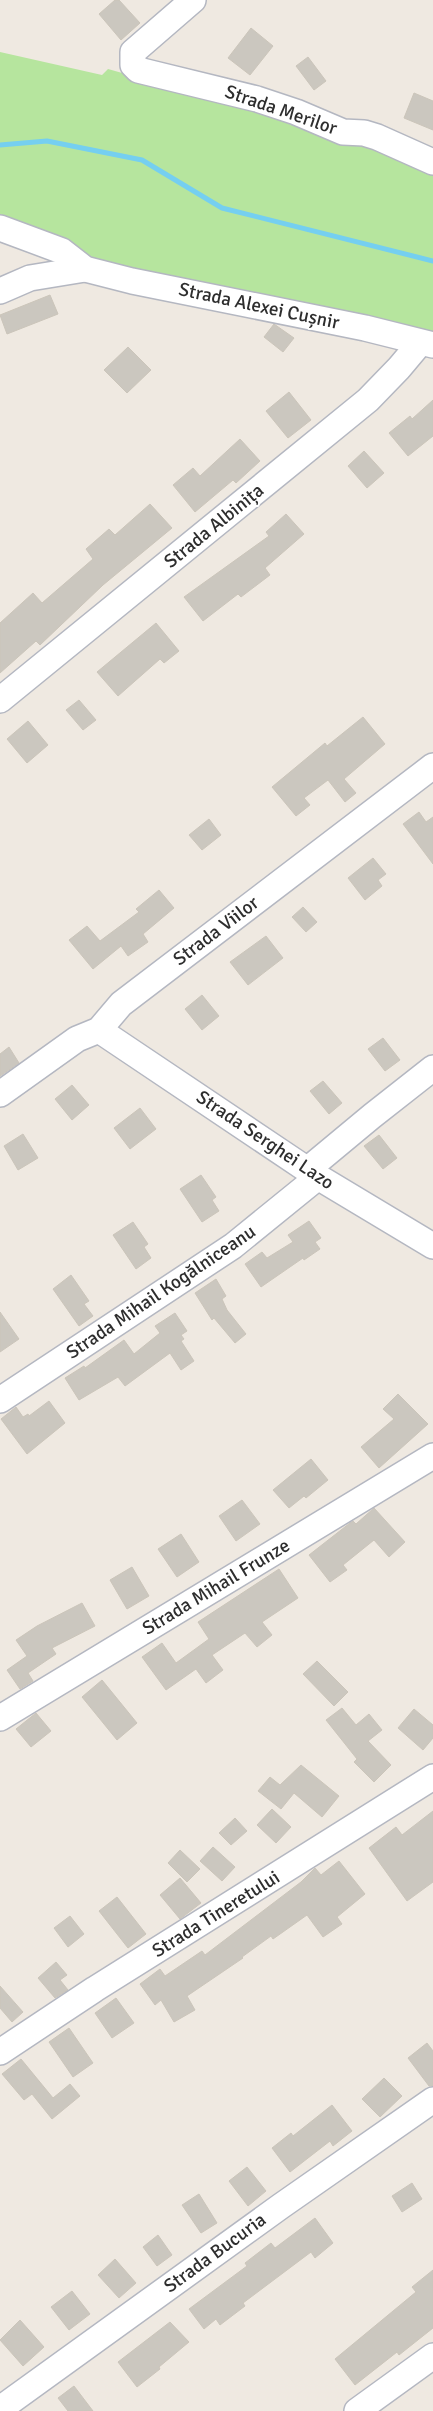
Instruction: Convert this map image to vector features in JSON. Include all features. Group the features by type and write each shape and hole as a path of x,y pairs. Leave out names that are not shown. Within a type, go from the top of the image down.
{"street":[{"name":"Strada Merilor","path":"193,0 133,52 132,59 138,70 148,74 202,84 257,99 296,112 342,132 377,137 433,162"},
{"path":"0,228 62,251 85,268"},
{"path":"0,291 30,278 85,268"},
{"name":"Strada Alexei Cușnir","path":"85,268 132,280 365,328 426,344"},
{"name":"Strada Albinița","path":"0,700 368,400 426,344"},
{"name":"Strada Viilor","path":"0,1094 77,1039 99,1030 121,1004 433,766"},
{"name":"Strada Serghei Lazo","path":"99,1030 313,1174 433,1246"},
{"name":"Strada Mihail Kogălniceanu","path":"0,1400 233,1246 313,1174 372,1116 433,1068"},
{"name":"Strada Mihail Frunze","path":"0,1718 433,1456"},
{"name":"Strada Tineretului","path":"0,2052 433,1777"},
{"name":"Strada Bucuria","path":"0,2409 273,2212 433,2100"},
{"path":"357,2411 433,2356"}],"green space":[{"path":"0,52 102,75 108,69 147,80 201,89 433,168 433,335 109,265 0,214"}],"building":[{"path":"115,0 119,0 140,23 121,40 99,14"},
{"path":"251,28 273,46 250,75 228,58"},
{"path":"308,57 326,81 314,90 296,66"},
{"path":"414,93 433,101 433,130 404,118"},
{"path":"50,295 58,314 7,334 0,315"},
{"path":"274,324 294,338 283,352 264,337"},
{"path":"128,347 151,370 127,393 104,370"},
{"path":"289,392 311,420 288,438 266,411"},
{"path":"433,400 433,436 408,456 389,433 410,416 412,419"},
{"path":"240,439 260,461 236,483 233,480 195,512 173,485 193,468 200,476"},
{"path":"364,451 384,473 367,488 348,466"},
{"path":"150,504 172,528 103,585 40,645 36,641 0,673 0,623 33,593 42,603 93,559 86,549 109,529 115,535"},
{"path":"286,514 304,534 265,568 270,575 241,597 238,594 203,621 184,597 269,536 266,532"},
{"path":"156,623 179,651 164,663 160,659 118,696 97,672"},
{"path":"79,700 96,720 83,730 66,710"},
{"path":"363,717 385,744 344,779 356,793 345,802 328,780 304,798 310,805 296,816 272,787 325,743 327,746"},
{"path":"28,721 48,745 27,763 7,739"},
{"path":"419,812 426,822 433,817 433,864 403,824"},
{"path":"209,819 221,835 202,850 189,835"},
{"path":"373,858 386,874 378,880 382,886 365,900 348,878"},
{"path":"159,890 174,908 143,934 148,942 128,956 121,946 93,969 69,940 87,926 100,941 139,912 136,909"},
{"path":"303,907 317,922 306,932 292,917"},
{"path":"266,936 283,958 248,985 230,962"},
{"path":"202,995 219,1016 202,1030 185,1009"},
{"path":"383,1038 400,1060 385,1071 368,1049"},
{"path":"9,1047 19,1063 0,1076 0,1054"},
{"path":"323,1081 342,1103 329,1114 310,1091"},
{"path":"72,1085 89,1105 72,1120 55,1099"},
{"path":"140,1108 156,1129 130,1149 114,1128"},
{"path":"23,1134 38,1158 18,1170 4,1146"},
{"path":"379,1135 397,1158 383,1169 364,1146"},
{"path":"201,1175 216,1197 212,1200 219,1211 202,1222 180,1189"},
{"path":"309,1221 321,1238 315,1242 320,1249 304,1260 303,1258 261,1287 245,1264 262,1252 267,1258 293,1242 288,1235"},
{"path":"133,1222 148,1244 144,1247 151,1258 136,1269 113,1235"},
{"path":"71,1275 89,1301 84,1304 93,1316 79,1326 53,1289"},
{"path":"216,1279 226,1296 222,1299 227,1310 246,1334 235,1343 214,1318 212,1320 195,1293"},
{"path":"0,1312 19,1339 0,1352"},
{"path":"175,1313 187,1331 181,1335 184,1339 181,1341 194,1361 181,1370 170,1353 125,1386 118,1377 79,1400 65,1378 84,1366 85,1368 124,1340 134,1354 160,1333 155,1326"},
{"path":"398,1394 428,1424 379,1468 361,1447 394,1419 383,1409"},
{"path":"49,1401 65,1423 27,1454 1,1419 16,1407 23,1417 28,1414 29,1416"},
{"path":"311,1459 328,1480 306,1498 304,1496 289,1508 273,1490"},
{"path":"242,1500 260,1524 236,1541 219,1516"},
{"path":"374,1508 405,1542 389,1557 374,1540 343,1565 347,1570 330,1582 309,1555 353,1521 356,1524"},
{"path":"181,1534 199,1562 177,1577 158,1549"},
{"path":"132,1567 149,1596 127,1609 110,1580"},
{"path":"279,1569 298,1598 262,1622 272,1635 257,1647 245,1633 212,1655 223,1670 206,1683 196,1669 166,1690 142,1657 162,1643 176,1663 209,1639 198,1622"},
{"path":"82,1603 95,1626 52,1648 56,1654 28,1673 33,1681 20,1689 7,1670 27,1656 16,1640 37,1626"},
{"path":"317,1661 348,1692 334,1706 303,1674"},
{"path":"102,1680 137,1723 117,1740 82,1697"},
{"path":"342,1708 356,1725 369,1714 382,1730 368,1741 391,1765 374,1782 354,1762 357,1759 326,1720"},
{"path":"414,1709 433,1725 433,1738 423,1750 398,1728"},
{"path":"36,1713 51,1731 31,1747 16,1729"},
{"path":"301,1765 339,1796 322,1817 294,1793 281,1809 258,1791 270,1777 280,1785"},
{"path":"272,1809 291,1827 276,1843 257,1825"},
{"path":"433,1811 433,1882 407,1901 369,1848 396,1827 402,1835"},
{"path":"235,1818 247,1831 231,1845 219,1833"},
{"path":"213,1847 235,1867 222,1881 200,1861"},
{"path":"180,1850 200,1869 187,1882 168,1863"},
{"path":"339,1861 365,1894 337,1917 342,1924 323,1937 307,1915 273,1939 271,1936 243,1958 187,1996 195,2010 174,2022 161,2000 155,2005 140,1984 160,1969 165,1976 202,1951 205,1955 301,1882 315,1868 321,1875"},
{"path":"180,1878 201,1903 180,1919 160,1895"},
{"path":"117,1897 146,1934 128,1948 99,1911"},
{"path":"70,1916 84,1934 68,1947 54,1928"},
{"path":"56,1962 67,1975 60,1980 68,1990 55,1998 38,1978"},
{"path":"0,1986 23,2012 12,2022 0,2008"},
{"path":"116,1998 134,2023 112,2038 95,2013"},
{"path":"69,2028 93,2063 73,2077 49,2042"},
{"path":"427,2043 433,2051 433,2086 429,2086 408,2058"},
{"path":"21,2059 53,2098 70,2084 80,2096 52,2119 32,2094 24,2100 2,2074"},
{"path":"384,2078 402,2096 380,2117 362,2099"},
{"path":"332,2105 352,2131 333,2146 330,2141 290,2172 272,2148 291,2133 293,2136"},
{"path":"247,2167 266,2191 248,2206 229,2181"},
{"path":"412,2183 422,2199 402,2212 392,2196"},
{"path":"199,2194 217,2223 201,2233 182,2205"},
{"path":"315,2218 333,2243 315,2258 311,2252 243,2303 245,2306 220,2325 216,2319 204,2329 189,2309 247,2266 245,2263 271,2243 275,2248"},
{"path":"158,2235 172,2255 157,2266 143,2247"},
{"path":"115,2259 136,2283 119,2298 98,2275"},
{"path":"433,2270 433,2328 399,2355 397,2352 355,2385 335,2359 416,2292 412,2287"},
{"path":"72,2291 90,2314 69,2330 51,2307"},
{"path":"20,2320 44,2347 23,2366 0,2340"},
{"path":"170,2322 189,2342 137,2387 118,2362"},
{"path":"74,2386 93,2411 68,2411 58,2398"}],"waterway":[{"path":"0,145 47,141 142,160 222,208 433,261"}]}
